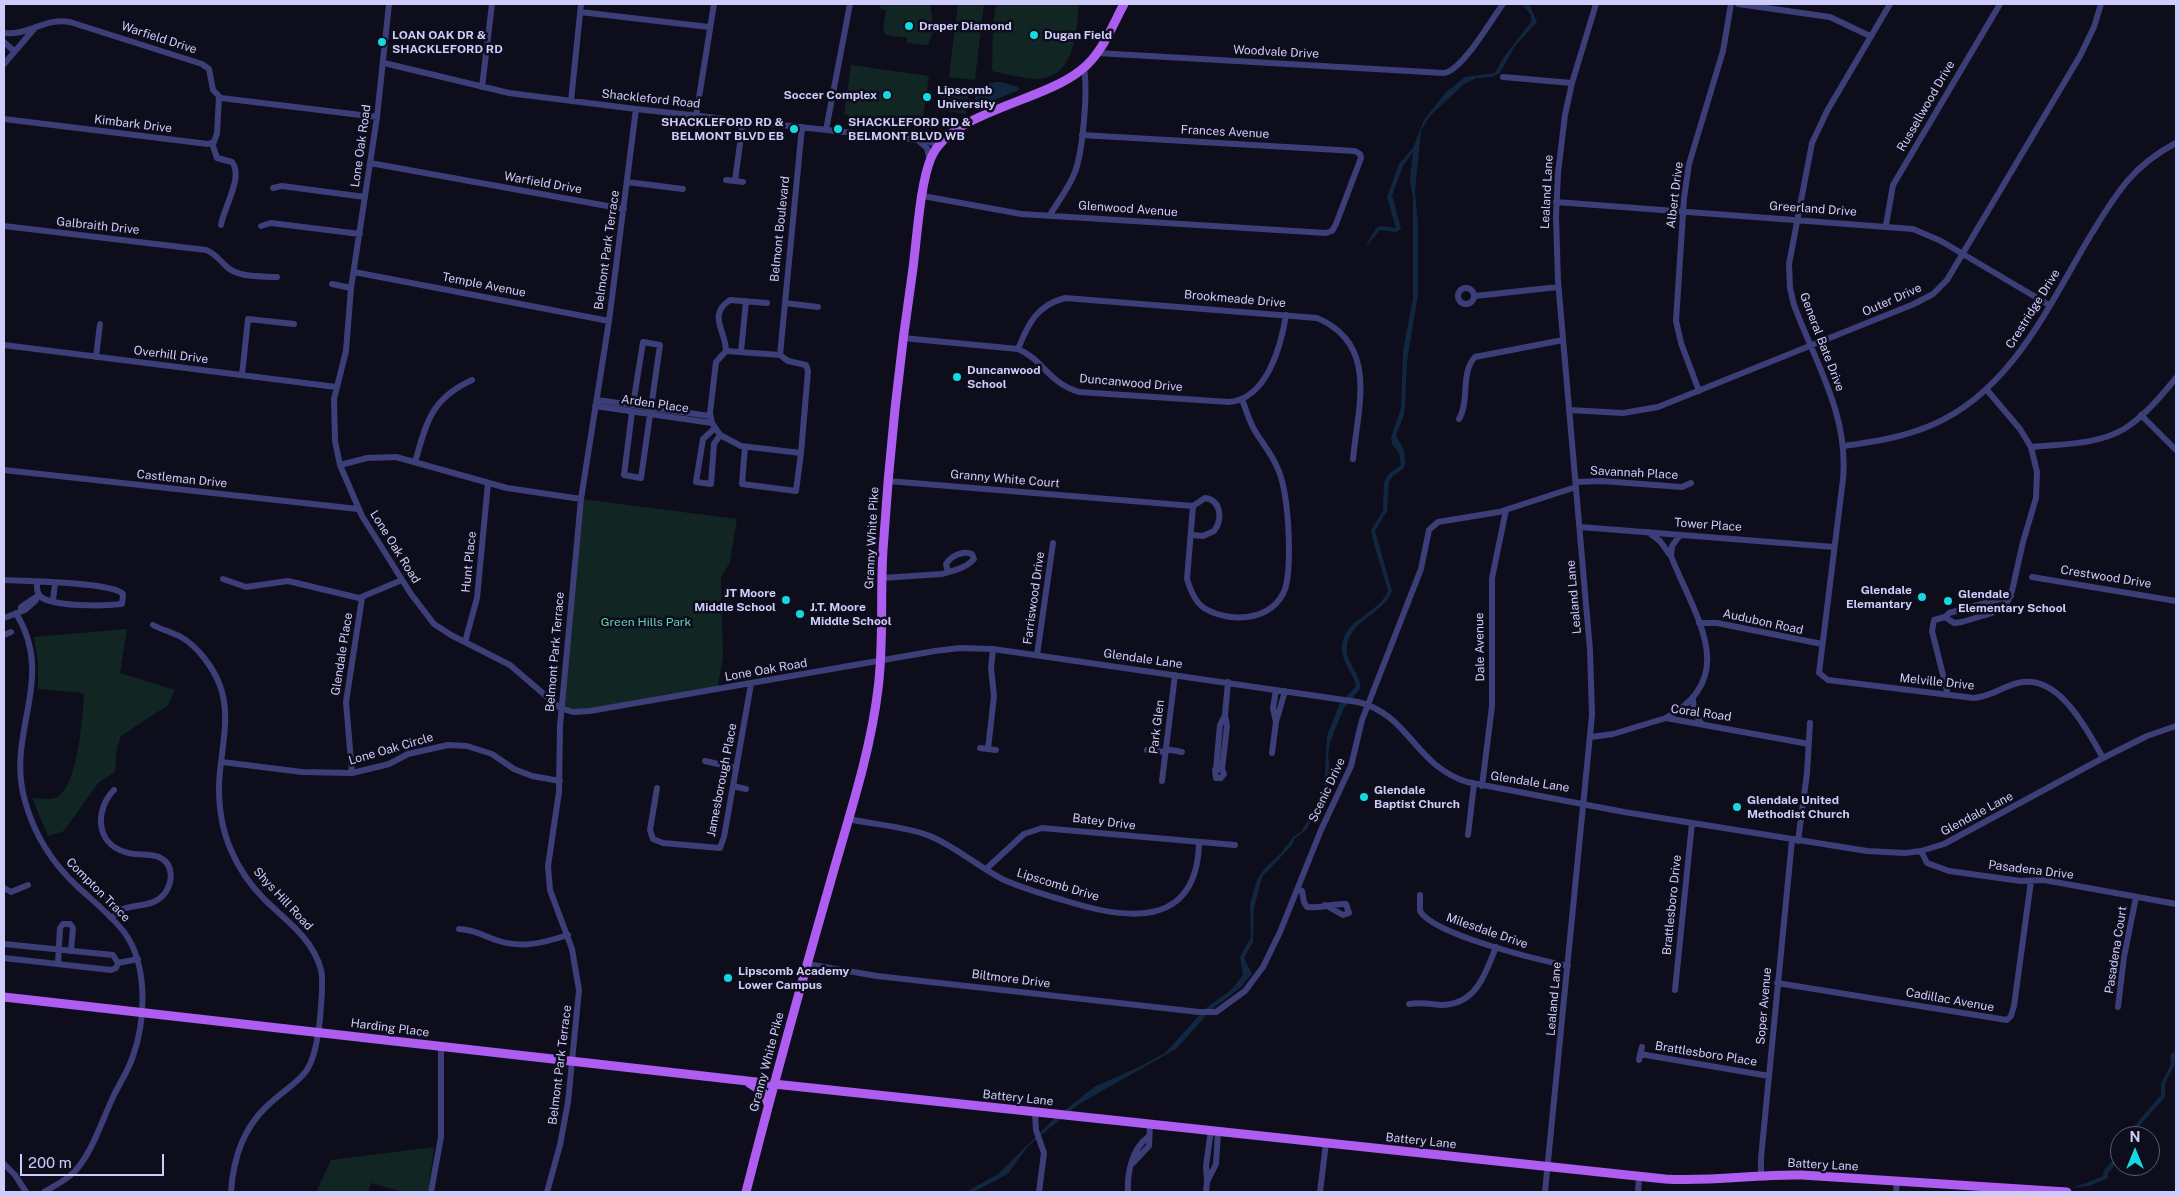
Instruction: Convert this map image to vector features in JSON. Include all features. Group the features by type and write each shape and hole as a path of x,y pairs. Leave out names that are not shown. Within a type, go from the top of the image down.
{"main road":[{"name":"Granny White Pike","path":"746,1192 768,1104 849,819 875,713 881,661 882,578 888,481 903,338 923,196 930,161 938,145 950,133 961,126 1042,92 1084,68 1097,53 1124,4"},
{"name":"Harding Place","path":"4,997 774,1084"},
{"path":"744,1080 763,1092 768,1104"},
{"name":"Battery Lane","path":"774,1084 1639,1177 1696,1181 1761,1176 1897,1181 2067,1192"}],"street":[{"name":"Lone Oak Road","path":"390,4 377,117 351,288 346,351 336,388 334,425 340,465 358,509 402,580 434,624 510,665 562,709 575,712 881,661"},
{"path":"482,87 492,4"},
{"path":"571,101 581,4"},
{"path":"696,116 714,4"},
{"path":"826,130 850,4"},
{"name":"Woodvale Drive","path":"1097,53 1440,74 1452,71 1503,4"},
{"name":"Lealand Lane","path":"1545,1192 1591,737 1591,656 1558,287 1556,202 1562,132 1572,83 1596,4"},
{"name":"Albert Drive","path":"1699,390 1681,343 1676,320 1683,211 1688,171 1723,51 1731,4"},
{"path":"1738,4 1830,17 1870,36"},
{"name":"General Bate Drive","path":"1821,677 1818,670 1844,468 1843,446 1836,407 1794,305 1790,288 1789,264 1814,137 1890,4"},
{"name":"Russellwood Drive","path":"1886,225 1893,186 2000,4"},
{"name":"Outer Drive","path":"1569,410 1619,413 1641,412 1914,304 1933,294 1947,280 2088,42 2101,4"},
{"path":"580,12 709,27"},
{"name":"Warfield Drive","path":"4,33 17,33 53,20 70,22 199,62 209,69 213,90 219,97"},
{"path":"4,64 36,27"},
{"path":"4,42 14,51"},
{"name":"Shackleford Road","path":"384,63 482,87 571,101 636,110 918,140 938,145"},
{"path":"1050,215 1075,172 1082,135 1084,68"},
{"path":"1503,77 1572,83"},
{"path":"221,225 232,196 236,168 232,162 217,158 212,143 217,133 219,97 377,117"},
{"name":"Belmont Park Terrace","path":"547,1192 562,1135 573,1061 579,990 577,967 568,935 553,900 548,880 560,781 562,709 581,499 609,320 636,110"},
{"name":"Kimbark Drive","path":"4,119 199,144 212,143"},
{"path":"735,182 743,121"},
{"name":"Belmont Boulevard","path":"780,355 802,128"},
{"name":"Frances Avenue","path":"1082,135 1355,151 1360,154 1361,160 1332,231"},
{"path":"918,140 927,148 930,161"},
{"name":"Crestridge Drive","path":"1843,446 1893,438 1929,426 1953,414 1987,390 2020,352 2123,184 2149,160 2176,143"},
{"name":"Warfield Drive","path":"370,163 624,209"},
{"path":"726,180 743,182"},
{"path":"627,182 683,189"},
{"path":"273,188 282,186 365,197"},
{"name":"Glenwood Avenue","path":"923,196 1010,213 1326,233 1332,231"},
{"name":"Greerland Drive","path":"1556,202 1886,225 1920,231 2049,304"},
{"path":"261,226 271,223 360,234"},
{"name":"Galbraith Drive","path":"4,226 189,248 214,253 226,267 234,272 276,277"},
{"name":"Temple Avenue","path":"354,272 609,320"},
{"path":"332,284 351,288"},
{"path":"1475,296 1558,287"},
{"name":"Brookmeade Drive","path":"1018,349 1036,313 1044,306 1064,298 1312,317 1326,322 1345,335 1354,348 1360,374 1353,459"},
{"path":"720,435 714,446 711,484 696,482 703,439 712,422 716,362 726,351 726,340 718,317 728,301 766,303"},
{"path":"741,352 746,301"},
{"path":"785,303 818,307"},
{"path":"1193,506 1187,579 1193,594 1204,607 1240,617 1260,614 1276,606 1285,593 1287,579 1288,531 1282,482 1274,461 1250,422 1242,399 1256,390 1265,376 1280,340 1286,315"},
{"path":"242,375 248,319 294,324"},
{"path":"96,357 100,324"},
{"name":"Duncanwood Drive","path":"903,338 1018,349 1031,356 1057,382 1080,392 1216,402 1242,399"},
{"path":"1458,419 1464,407 1471,357 1563,340"},
{"path":"643,342 660,345 641,478 624,475 632,408 643,342"},
{"name":"Overhill Drive","path":"4,345 336,388"},
{"path":"726,351 780,355 788,361 804,364 807,368 801,453 796,490 742,484 745,447"},
{"path":"2031,447 2106,437 2124,429 2141,415 2176,378"},
{"path":"415,462 433,410 450,392 472,380"},
{"path":"1945,617 1957,623 2004,607 2011,596 2037,485 2036,468 2031,447 2020,429 1987,390"},
{"name":"Arden Place","path":"596,403 712,422"},
{"path":"2141,415 2176,450"},
{"path":"712,422 720,435 745,447 801,453"},
{"path":"340,465 385,456 415,462 529,493 581,499"},
{"name":"Castleman Drive","path":"4,470 358,509"},
{"name":"Granny White Court","path":"888,481 1193,506 1205,498 1215,501 1218,504 1218,519 1214,532 1203,536 1192,535"},
{"name":"Savannah Place","path":"1576,484 1601,481 1682,487 1691,483"},
{"name":"Hunt Place","path":"465,642 477,598 488,483"},
{"path":"1506,510 1576,484"},
{"name":"Scenic Drive","path":"1211,1013 1236,999 1259,973 1280,932 1323,825 1351,766 1362,720 1421,569 1427,533 1433,525 1506,510"},
{"name":"Dale Avenue","path":"1482,786 1492,706 1492,578 1506,510"},
{"name":"Tower Place","path":"1580,527 1834,547"},
{"path":"1648,532 1663,543 1671,556 1699,623 1706,643 1708,660 1705,679 1694,699 1666,718"},
{"path":"1671,556 1672,546 1680,535"},
{"name":"Farriswood Drive","path":"1037,655 1053,543"},
{"path":"882,578 948,572"},
{"name":"Crestwood Drive","path":"2032,578 2176,601"},
{"path":"222,579 246,587 288,581 362,598 402,580"},
{"path":"4,580 71,584 120,591 124,598 122,604 78,605 38,596"},
{"path":"4,618 19,612 36,600 38,596 37,582"},
{"path":"53,600 55,584"},
{"path":"1948,695 1932,626 1934,620 1945,617 1949,613 2011,596"},
{"name":"Glendale Place","path":"352,773 346,702 362,598"},
{"name":"Compton Trace","path":"19,612 28,634 34,666 20,770 24,799 33,825 56,864 124,933 138,959 142,974 142,1012 133,1055 85,1159 72,1174 44,1192"},
{"name":"Audubon Road","path":"1699,623 1717,623 1822,644"},
{"name":"Shys Hill Road","path":"153,625 181,637 204,658 220,685 224,704 222,762 219,786 220,821 231,851 246,877 306,940 322,971 319,1032 313,1063 301,1079 266,1107 251,1125 239,1149 232,1173 231,1192"},
{"path":"4,635 12,632"},
{"name":"Glendale Lane","path":"881,661 953,649 993,649 1355,701 1368,704 1393,719 1434,765 1450,775 1474,784 1692,823 1877,852 1921,851 1944,844 1970,832 2103,758 2147,736 2176,726"},
{"path":"988,749 994,696 991,668 993,649"},
{"name":"Park Glen","path":"1162,781 1175,675"},
{"name":"Melville Drive","path":"1821,677 1828,680 1948,695 1981,697 1993,694 2018,682 2039,685 2057,694 2074,709 2103,758"},
{"path":"1219,769 1222,744 1220,725 1225,715 1228,682"},
{"name":"Jamesborough Place","path":"657,788 650,830 652,838 663,842 720,848 751,684"},
{"path":"1276,690 1273,708 1276,722"},
{"path":"1272,753 1276,722 1280,714 1285,691"},
{"path":"1694,699 1694,712 1701,723"},
{"name":"Coral Road","path":"1591,737 1613,734 1666,718 1809,744"},
{"name":"Soper Avenue","path":"1761,1176 1777,983 1809,744 1810,723"},
{"name":"Lone Oak Circle","path":"222,762 302,772 352,773 389,764 414,752 448,745 468,746 492,754 514,769 532,776 560,781"},
{"path":"980,748 996,750"},
{"path":"1146,750 1182,752"},
{"path":"705,761 736,768"},
{"path":"1468,835 1474,784"},
{"path":"733,786 746,789"},
{"path":"111,918 121,909 144,906 156,901 167,888 171,873 167,863 158,857 122,852 105,836 100,824 100,811 106,799 114,790"},
{"name":"Lipscomb Drive","path":"849,819 901,828 927,835 958,851 986,869 1026,889 1107,911 1146,914 1167,908 1185,894 1194,877 1199,844"},
{"name":"Brattlesboro Drive","path":"1675,990 1692,823"},
{"name":"Batey Drive","path":"986,869 1018,839 1035,829 1074,829 1199,844 1235,845"},
{"name":"Pasadena Drive","path":"1921,851 1927,863 1940,869 2032,881 2044,880 2176,904"},
{"name":"Cadillac Avenue","path":"1777,983 2007,1020 2012,1016 2014,1006 2032,881"},
{"path":"4,888 11,892 28,886"},
{"path":"1298,888 1302,891 1307,907 1325,905"},
{"name":"Milesdale Drive","path":"1420,894 1419,909 1429,922 1496,947 1568,966"},
{"name":"Pasadena Court","path":"2118,1007 2124,957 2136,897"},
{"path":"58,963 61,925 70,924 73,928 71,951"},
{"path":"459,929 475,932 503,942 521,945 544,942 568,935"},
{"path":"4,944 113,955 118,963"},
{"path":"1409,1004 1446,1004 1467,999 1480,986 1496,947"},
{"path":"4,958 111,970 116,968 118,963"},
{"path":"118,963 138,959"},
{"name":"Biltmore Drive","path":"807,964 869,974 1211,1013"},
{"path":"431,1192 441,1136 440,1046"},
{"name":"Brattlesboro Place","path":"1640,1054 1769,1076"},
{"path":"1035,1112 1036,1130 1044,1153 1039,1192"},
{"path":"1128,1192 1136,1149 1148,1137 1150,1124"},
{"path":"1208,1182 1206,1157 1215,1131"},
{"path":"1206,1192 1216,1164 1215,1131"},
{"path":"1320,1192 1326,1143"},
{"path":"4,1164 15,1175 26,1192"},
{"path":"1638,1192 1639,1177"},
{"path":"1896,1192 1897,1181"}],"green space":[{"name":"Draper Diamond","path":"881,4 930,4 934,29 928,45 907,43 907,38 886,35 883,31 886,10 880,9"},
{"path":"958,4 984,4 975,80 949,77"},
{"name":"Dugan Field","path":"996,4 1079,5 1071,53 1066,63 1058,72 1048,77 1035,79 992,71 993,24"},
{"name":"Soccer Complex","path":"851,65 929,76 922,126 844,115"},
{"path":"943,84 969,88 966,114 939,110"},
{"name":"Green Hills Park","path":"581,499 737,519 730,562 721,578 723,658 717,690 590,711 562,709"},
{"path":"127,629 120,673 175,690 168,705 121,736 117,747 115,772 99,782 64,831 48,836 32,798 55,798 63,792 69,781 78,751 84,693 38,689 38,663 34,637"},
{"path":"434,1147 428,1192 403,1192 371,1183 368,1192 316,1192 331,1160"}],"water":[{"path":"1522,4 1530,6 1537,22 1515,46 1500,73 1492,77 1476,78 1463,85 1430,116 1421,131 1415,191 1418,225 1418,294 1407,362 1405,406 1403,418 1396,435 1404,450 1405,464 1404,468 1393,476 1389,482 1387,511 1375,531 1392,591 1382,606 1354,629 1350,636 1347,645 1348,658 1360,683 1360,689 1344,708 1330,742 1328,755 1330,769 1326,781 1328,792 1306,830 1294,839 1293,844 1262,877 1254,908 1253,942 1244,958 1252,974 1240,988 1212,1009 1176,1049 1079,1104 1028,1146 1008,1174 973,1192 966,1192 998,1174 1054,1119 1094,1087 1165,1053 1206,1008 1231,990 1243,975 1240,957 1251,937 1250,904 1257,880 1264,869 1281,853 1294,836 1301,832 1324,791 1327,736 1339,705 1356,686 1343,655 1343,639 1354,624 1384,598 1388,590 1371,530 1383,511 1384,482 1389,474 1401,465 1399,453 1392,444 1391,438 1401,408 1403,351 1413,298 1413,198 1410,180 1413,152 1403,166 1392,195 1401,229 1396,232 1380,230 1365,248 1376,228 1382,226 1396,228 1387,197 1399,164 1413,148 1424,120 1446,92 1465,77 1495,73 1503,58 1531,22 1531,15"},
{"path":"1001,82 1018,87 1019,90 987,103 975,104 977,93 982,87 986,84"},
{"path":"2176,1050 2174,1066 2165,1083 2165,1097 2140,1126 2134,1126 2161,1095 2161,1084 2171,1064 2170,1055"},
{"path":"2110,1164 2108,1178 2089,1186 2072,1188 2102,1177 2105,1169"}],"place":[{"name":"Draper Diamond","path":"909,26"},
{"name":"Dugan Field","path":"1034,35"},
{"name":"LOAN OAK DR & SHACKLEFORD RD","path":"382,42"},
{"name":"Soccer Complex","path":"887,95"},
{"name":"Lipscomb University","path":"927,97"},
{"name":"SHACKLEFORD RD & BELMONT BLVD EB","path":"794,129"},
{"name":"SHACKLEFORD RD & BELMONT BLVD WB","path":"838,129"},
{"name":"Duncanwood School","path":"957,377"},
{"name":"Glendale Elemantary","path":"1922,597"},
{"name":"JT Moore Middle School","path":"786,600"},
{"name":"Glendale Elementary School","path":"1948,601"},
{"name":"J.T. Moore Middle School","path":"800,614"},
{"name":"Glendale Baptist Church","path":"1364,797"},
{"name":"Glendale United Methodist Church","path":"1737,807"},
{"name":"Lipscomb Academy Lower Campus","path":"728,978"}]}
